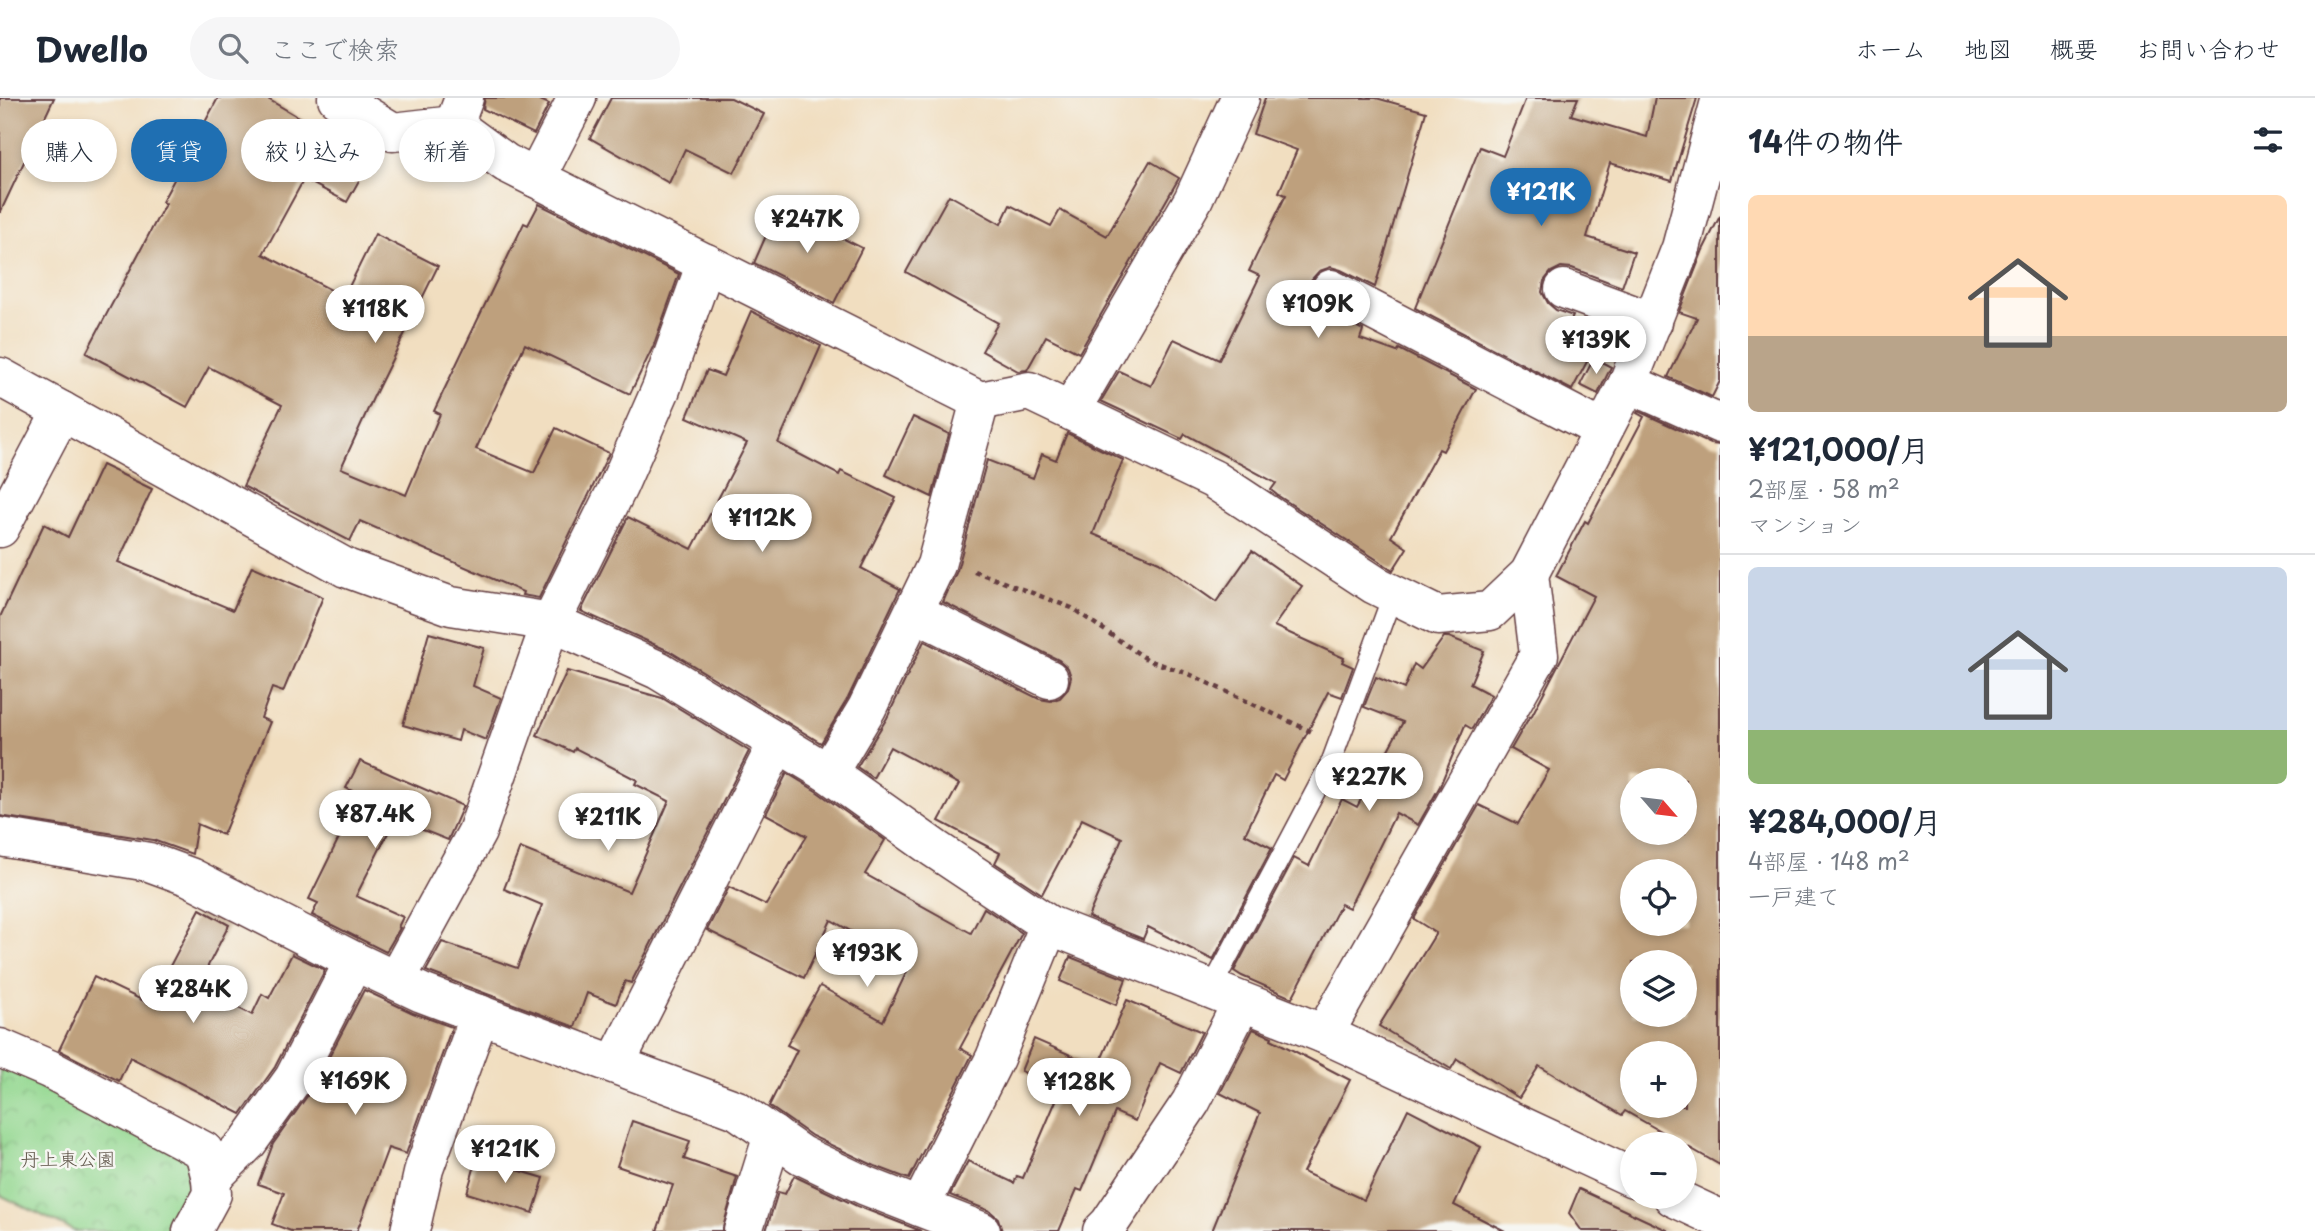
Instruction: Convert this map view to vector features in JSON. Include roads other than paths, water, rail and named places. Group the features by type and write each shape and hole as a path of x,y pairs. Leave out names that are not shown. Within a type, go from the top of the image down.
{"street":[{"path":"337,98 393,132 459,112 506,163 980,401 1029,391 1213,479 1375,585 1438,616 1490,611 1529,574 1628,383 1653,322 1681,248 1720,102"},
{"path":"536,178 577,98"},
{"path":"1071,410 1193,200 1240,98"},
{"path":"396,981 477,832 551,622 618,487 661,389 706,263"},
{"path":"1331,289 1603,430"},
{"path":"1564,289 1653,322"},
{"path":"0,377 346,568 451,606 551,622 658,670 828,773 1049,925 1324,1034 1620,1172"},
{"path":"1628,383 1720,424"},
{"path":"828,773 867,708 938,557 980,401"},
{"path":"0,528 62,411"},
{"path":"1324,1034 1539,655 1529,574"},
{"path":"914,612 1049,679"},
{"path":"615,1064 778,742"},
{"path":"0,837 149,862 190,877 396,981 737,1110 812,1160 866,1186 981,1231"},
{"path":"920,1207 995,1058 1049,925"},
{"path":"211,1179 248,1142 294,1078 354,961"},
{"path":"1102,1231 1191,1102 1227,995"},
{"path":"410,1231 424,1169 480,1014"},
{"path":"0,1048 49,1069 204,1152 212,1195 192,1231"},
{"path":"743,1231 773,1135"},
{"path":"1697,1208 1720,1219"}],"lane":[{"path":"1227,995 1331,762 1394,594"}],"park label":[{"name":"丹上東公園","path":"68,1158"}]}
